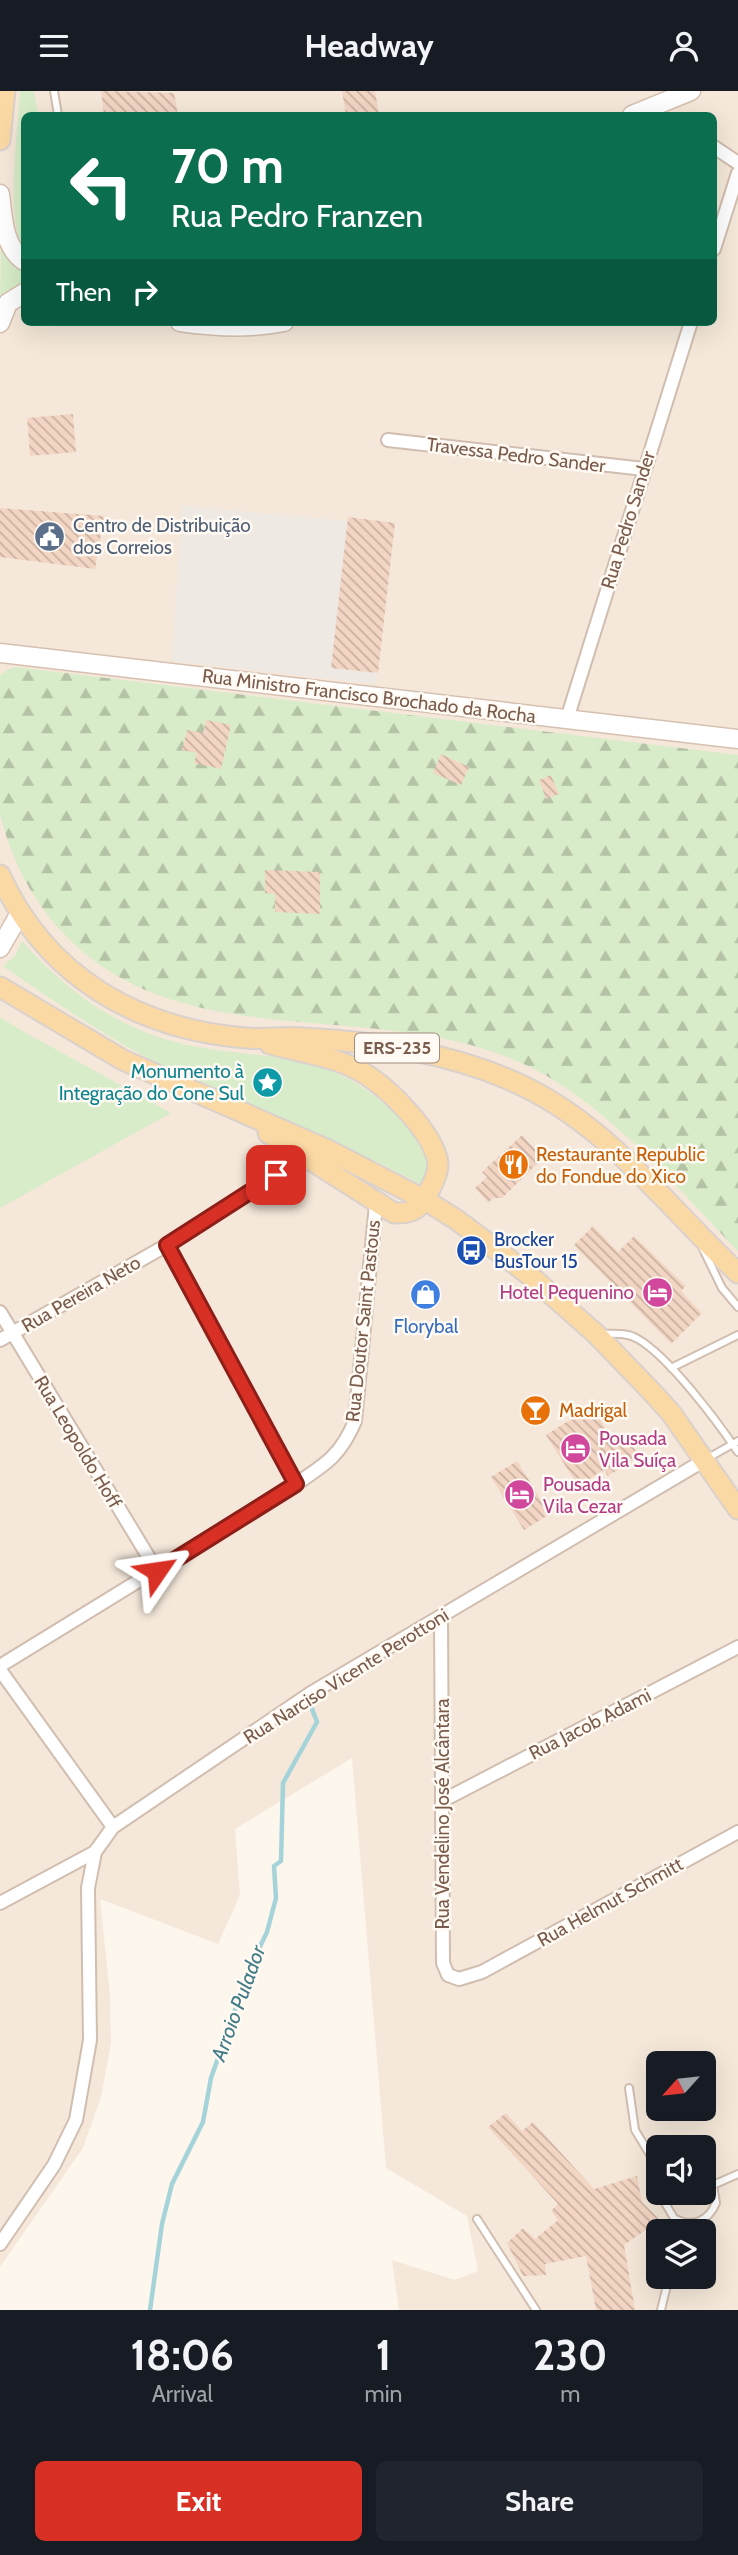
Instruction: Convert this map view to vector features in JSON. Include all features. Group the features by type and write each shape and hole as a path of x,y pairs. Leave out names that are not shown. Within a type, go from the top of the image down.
{"main road":[{"path":"0,140 5,91"},
{"name":"ERS-235","path":"0,874 19,915 59,962 81,980 133,1011 163,1022 246,1038 302,1037 410,1049 467,1063 513,1081 559,1105 605,1138 696,1234 738,1273"},
{"path":"0,988 124,1060 328,1150 425,1200 528,1274 596,1334 671,1413 737,1507"},
{"path":"236,1111 376,1204 394,1213 407,1214 417,1209 425,1200 438,1174 437,1158 427,1138 388,1092 360,1071 340,1062 246,1038"}],"street":[{"path":"658,111 691,91"},
{"path":"717,149 738,163"},
{"path":"717,240 738,173"},
{"path":"0,194 5,233 21,258"},
{"path":"0,323 8,303 21,295"},
{"path":"206,326 265,326"},
{"name":"Rua Pedro Sander","path":"567,719 690,326"},
{"name":"Travessa Pedro Sander","path":"388,440 644,469"},
{"name":"Rua Ministro Francisco Brochado da Rocha","path":"0,653 738,739"},
{"path":"0,948 19,915"},
{"name":"Rua Pereira Neto","path":"0,1340 167,1245 304,1157"},
{"name":"Rua Doutor Saint Pastous","path":"0,1668 296,1484 329,1462 345,1446 355,1421 376,1204"},
{"path":"167,1245 296,1484"},
{"name":"Rua Leopoldo Hoff","path":"0,1312 157,1571"},
{"name":"Rua Narciso Vicente Perottoni","path":"0,1903 95,1852 113,1827 311,1693 703,1461"},
{"name":"Rua Vendelino José Alcântara","path":"441,1617 443,1962 448,1975 459,1979 482,1972"},
{"name":"Rua Jacob Adami","path":"442,1801 738,1647"},
{"path":"0,1668 113,1827"},
{"name":"Rua Helmut Schmitt","path":"482,1972 738,1832"},
{"path":"0,2244 54,2165 76,2120 90,2040 88,1888 95,1852"}],"lane":[{"path":"54,91 58,112"},
{"path":"696,1234 722,1288 738,1307"},
{"path":"596,1334 626,1334 639,1339 671,1368 735,1443 738,1452"},
{"path":"671,1368 738,1335"},
{"path":"703,1461 735,1443"},
{"path":"629,2088 635,2130 646,2148"},
{"path":"716,2184 738,2174"},
{"path":"667,2205 668,2211 678,2219"},
{"path":"704,2219 715,2205"},
{"path":"477,2219 536,2310"},
{"path":"661,2310 666,2289"}],"shaded area":[{"path":"0,91 738,91 738,2310 399,2310 392,2260 455,2280 478,2271 467,2216 386,2168 352,1758 235,1829 240,1895 218,1944 100,1899 110,1995 111,2043 101,2097 83,2148 0,2267"},
{"path":"182,506 393,525 376,684 172,661"}],"green space":[{"path":"20,91 34,91 38,112 21,112 21,242 15,218 15,149"},
{"path":"1,248 7,258 21,270 21,287 0,302"},
{"path":"16,667 738,755 738,1251 641,1149 614,1125 558,1083 528,1066 472,1045 413,1033 230,1014 173,1000 119,977 71,941 46,913 26,883 11,850 0,814 0,676 6,670"},
{"path":"22,941 52,972 85,999 102,1011 140,1030 192,1046 309,1064 336,1073 364,1088 397,1116 418,1143 428,1167 423,1186 357,1153 190,1079 98,1029 3,966 15,956"},
{"path":"0,1017 19,1029 171,1113 0,1208"}],"building":[{"path":"101,91 174,93 177,112 104,112"},
{"path":"342,91 375,91 378,112 346,112"},
{"path":"73,414 76,452 30,456 27,418"},
{"name":"Centro de Distribuição dos Correios","path":"0,508 104,516 95,569 0,557"},
{"path":"348,517 395,523 378,673 331,668"},
{"path":"206,720 231,725 221,769 194,763 197,753 182,750 187,730 203,733"},
{"path":"441,754 469,767 461,785 433,773"},
{"path":"551,775 559,794 546,799 539,780"},
{"path":"265,870 320,872 320,914 275,912 275,894 265,893"},
{"name":"Restaurante Republic do Fondue do Xico","path":"522,1135 543,1158 502,1198 493,1198 488,1203 475,1188 487,1177 482,1172"},
{"path":"593,1226 618,1252 634,1236 686,1286 681,1291 702,1313 671,1344 574,1245"},
{"name":"Pousada Vila Suíça","path":"592,1406 612,1439 624,1432 639,1456 608,1476 604,1470 578,1486 546,1435"},
{"name":"Pousada Vila Cezar","path":"517,1461 550,1514 524,1530 491,1477"},
{"path":"506,2113 522,2131 533,2122 594,2189 637,2176 642,2202 659,2219 646,2219 646,2230 624,2245 635,2310 596,2310 586,2256 545,2264 546,2275 523,2276 507,2243 523,2228 535,2239 558,2220 551,2211 558,2204 488,2127"}],"waterway":[{"name":"Arroio Pulador","path":"150,2310 162,2224 172,2184 203,2122 211,2078 250,1967 267,1932 276,1898 274,1866 281,1861 283,1783 317,1722 309,1701"}],"place":[{"name":"Centro de Distribuição dos Correios","path":"50,536"},
{"name":"Monumento à Integração do Cone Sul","path":"267,1082"},
{"name":"Restaurante Republic do Fondue do Xico","path":"513,1165"},
{"name":"Brocker BusTour 15","path":"471,1250"},
{"name":"Hotel Pequenino","path":"657,1292"},
{"name":"Florybal","path":"426,1295"},
{"name":"Madrigal","path":"536,1410"},
{"name":"Pousada Vila Suíça","path":"576,1449"},
{"name":"Pousada Vila Cezar","path":"520,1495"}],"route":[{"path":"157,1571 296,1484 167,1245 276,1175"}]}
